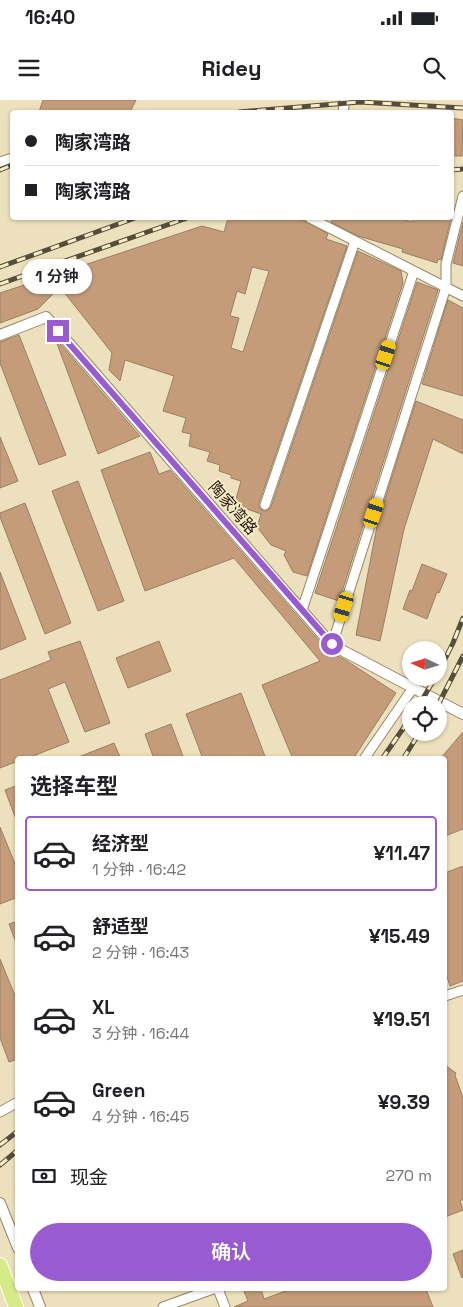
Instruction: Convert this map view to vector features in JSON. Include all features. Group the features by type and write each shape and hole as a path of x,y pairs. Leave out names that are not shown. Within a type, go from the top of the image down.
{"highway":[{"path":"0,1265 16,1307"}],"street":[{"path":"332,644 446,287 446,264 463,196"},
{"path":"318,220 463,296"},
{"path":"265,505 356,241"},
{"path":"302,610 414,271"},
{"name":"陶家湾路","path":"0,335 46,318 332,644 463,714"},
{"path":"366,756 413,688"},
{"path":"447,995 463,990"},
{"path":"0,1112 15,1104"},
{"path":"0,1203 15,1240"},
{"path":"34,1291 40,1307"},
{"path":"163,1307 207,1291"},
{"path":"219,1291 225,1307"}],"building":[{"path":"43,100 136,100 131,110 40,110"},
{"path":"454,118 463,120 462,156 454,156"},
{"path":"227,220 301,220 328,234 326,239 347,246 259,503 259,507 263,511 267,511 271,507 358,251 401,271 403,283 307,576 293,572 284,555 286,551 271,545 257,527 261,514 244,508 236,499 241,481 219,471 220,465 207,461 210,452 189,446 191,434 182,432 186,418 163,411 174,376 125,360 120,381 109,370 112,353 60,287 38,309 0,323 0,293 202,226 224,232","holes":["252,267 269,271 243,352 231,348 239,318 230,316 237,291 245,294"]},
{"path":"332,220 406,220 412,222 412,220 451,220 441,260 438,259 437,263 402,252 403,249 358,236 331,222"},
{"path":"463,222 463,266 453,263"},
{"path":"417,282 438,290 339,601 315,593"},
{"path":"448,300 463,308 463,396 422,384"},
{"path":"19,335 66,455 39,465 0,363 0,342"},
{"path":"55,338 140,436 98,454"},
{"path":"416,401 463,420 463,454 433,439 404,529 380,641 356,635 378,521"},
{"path":"0,437 18,481 0,488"},
{"path":"150,452 159,474 170,470 327,650 396,693 355,756 292,756 262,685 320,661 234,558 145,591 101,470"},
{"path":"78,481 124,601 98,611 52,491"},
{"path":"25,503 71,623 45,634 0,517 0,513"},
{"path":"422,564 447,574 439,593 437,592 427,619 403,609"},
{"path":"0,572 26,639 0,650"},
{"path":"80,641 110,723 85,732 65,682 48,689 69,742 33,756 15,756 15,762 0,768 0,680 51,660 48,652"},
{"path":"159,641 171,671 128,688 116,658"},
{"path":"241,693 265,756 202,756 186,714"},
{"path":"171,724 183,756 153,756 145,734"},
{"path":"463,732 463,829 447,835 447,756 443,756"},
{"path":"114,743 120,756 81,756"},
{"path":"15,786 15,817 5,790"},
{"path":"0,827 15,864 15,898 0,904"},
{"path":"463,866 463,981 450,986 447,977 447,872"},
{"path":"15,922 15,940 9,924"},
{"path":"0,959 15,996 15,1060 9,1062 0,1038"},
{"path":"447,1066 456,1073 455,1075 463,1098 463,1200 460,1200 463,1210 447,1216"},
{"path":"463,1250 463,1277 462,1278 453,1254"},
{"path":"244,1291 262,1291 264,1299 286,1291 427,1291 433,1307 234,1307 248,1301"}],"railway":[{"path":"263,110 360,102 463,108"},
{"path":"0,170 10,166"},
{"path":"454,170 463,169"},
{"path":"0,267 129,220"},
{"path":"0,284 181,220"},
{"path":"448,653 463,618"},
{"path":"443,696 463,656"},
{"path":"424,696 430,686"},
{"path":"384,756 402,730"},
{"path":"405,756 414,741"},
{"path":"0,1145 15,1133"},
{"path":"0,1165 15,1152"}],"route":[{"path":"58,331 332,644"}]}
